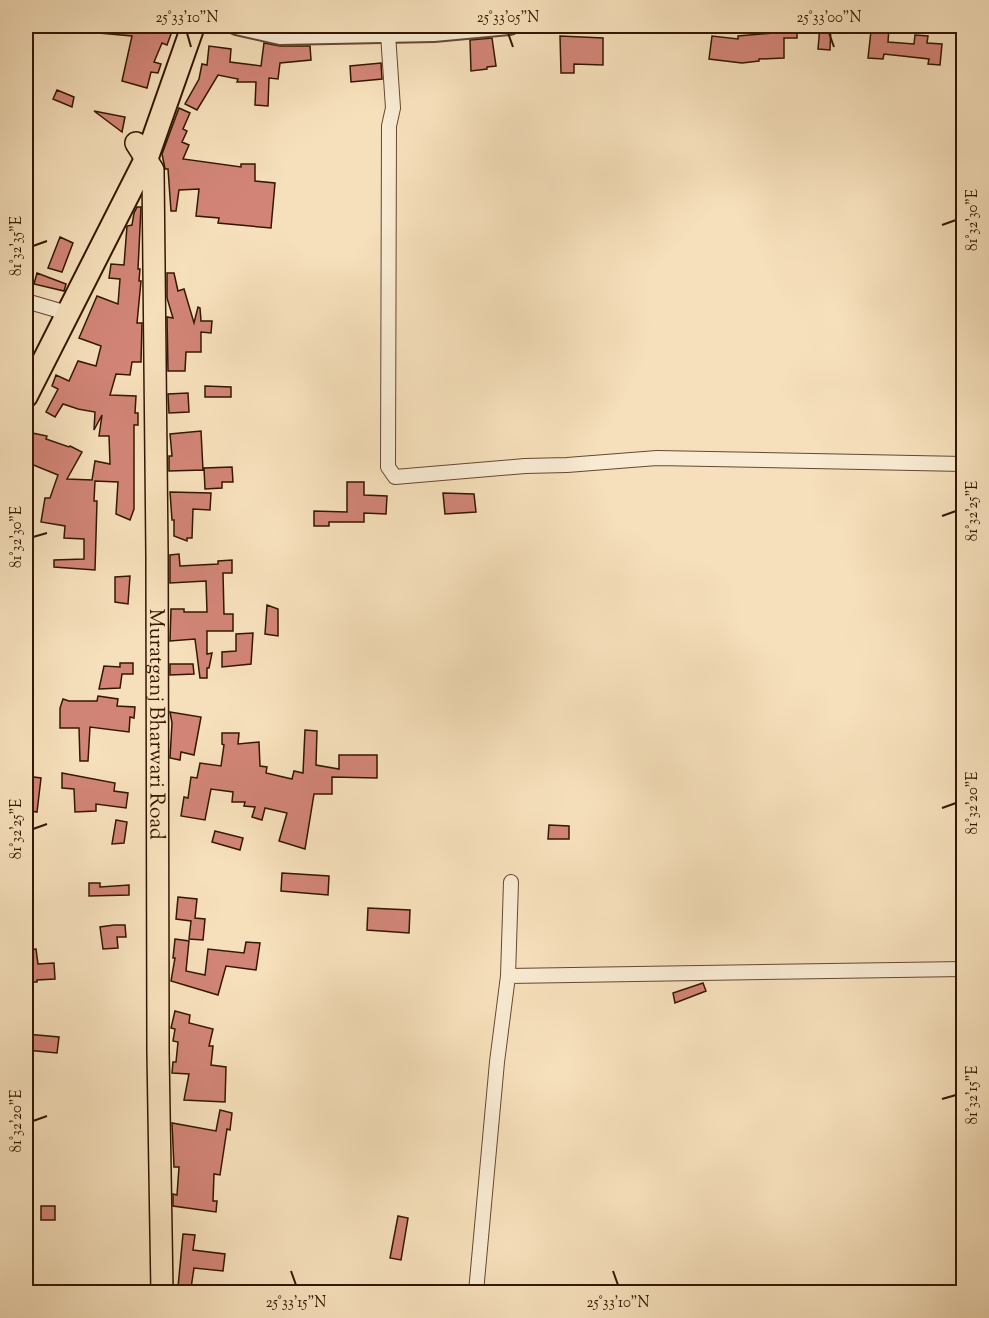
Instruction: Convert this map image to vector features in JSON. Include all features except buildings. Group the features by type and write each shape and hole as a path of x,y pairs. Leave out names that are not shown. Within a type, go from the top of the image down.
{"highway":[{"path":"138,151 177,26"},
{"path":"26,396 59,311 138,151 193,26"},
{"path":"26,362 59,311"}],"main road":[{"name":"Muratganj Bharwari Road","path":"138,151 153,170 157,554 158,1052 162,1293"}],"street":[{"path":"236,26 279,36 434,33 510,26"},
{"path":"388,34 393,108 389,126 388,467 395,477 525,465 567,465 657,458 963,464"},
{"path":"26,301 59,311"},
{"path":"476,1293 497,1062 508,976 511,882"},
{"path":"508,976 963,969"}]}
